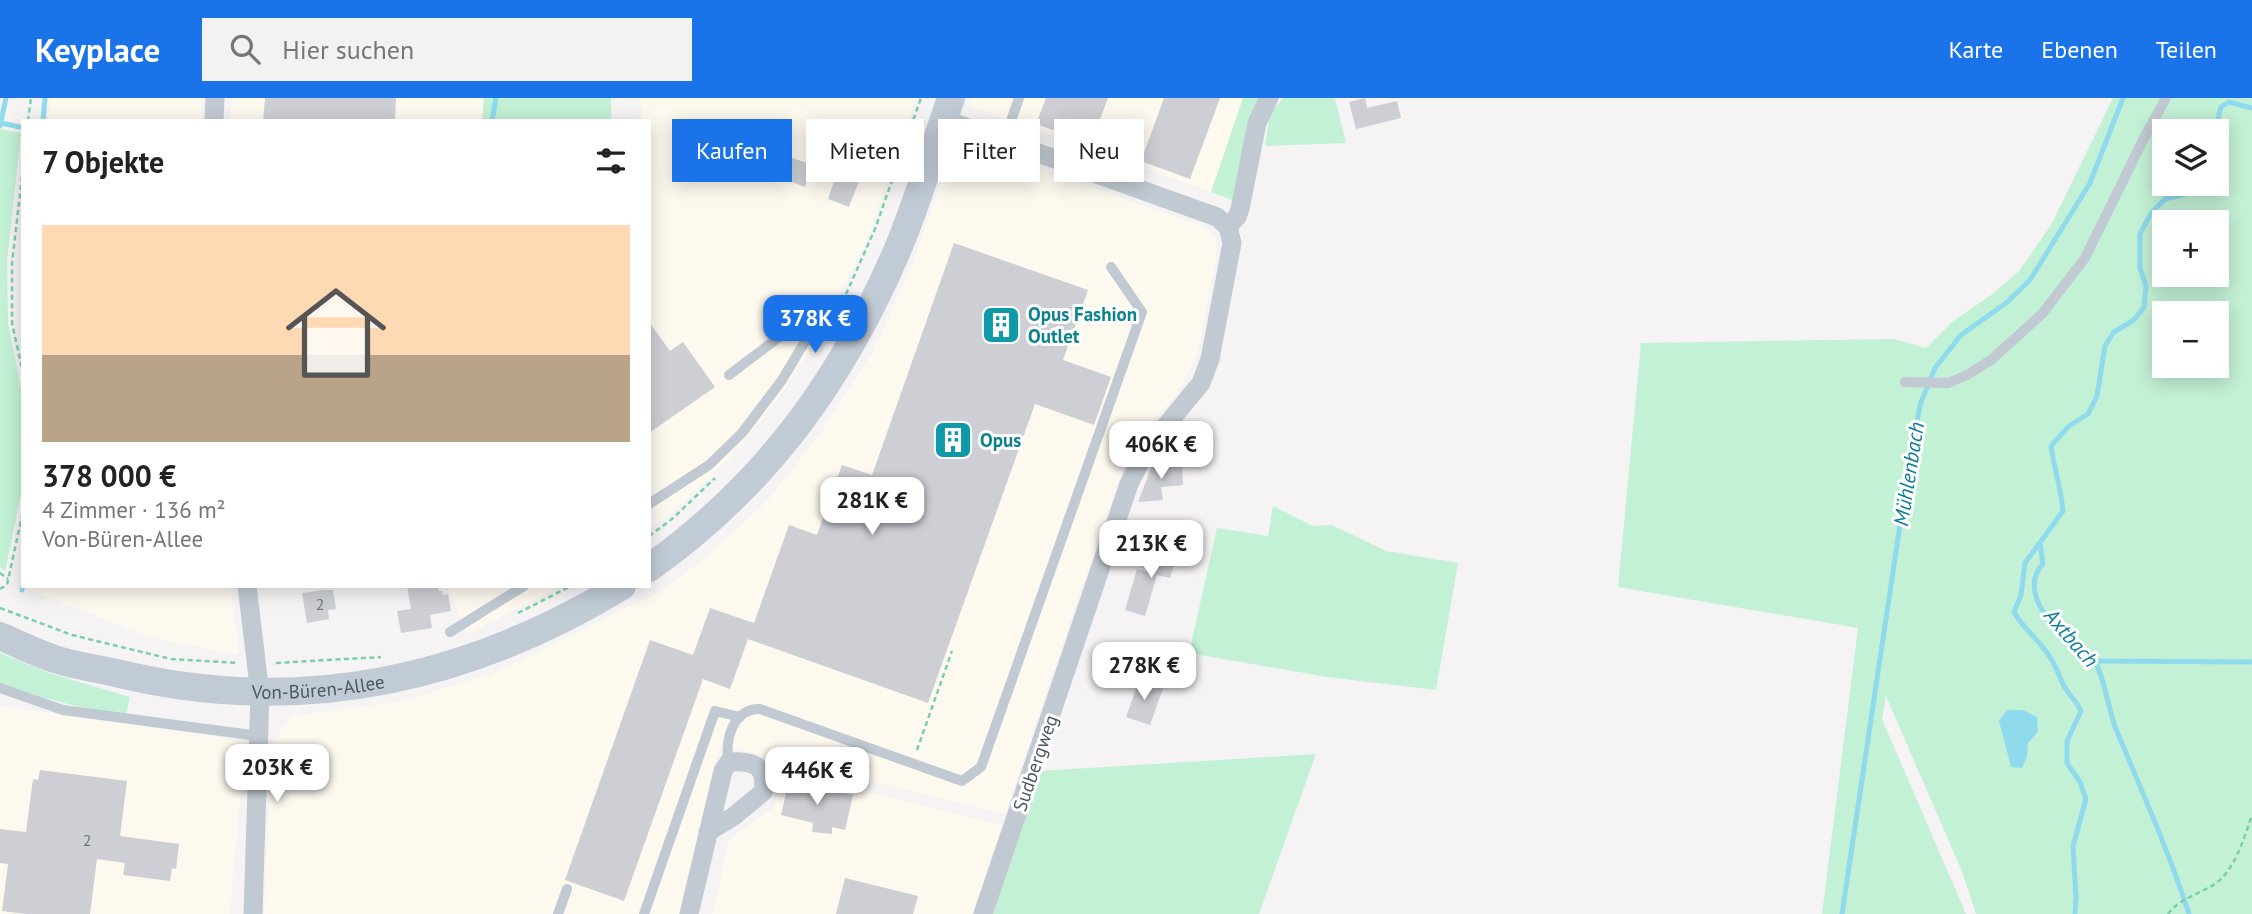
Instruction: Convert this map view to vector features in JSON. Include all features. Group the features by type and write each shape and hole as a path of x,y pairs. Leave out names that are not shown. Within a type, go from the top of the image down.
{"street":[{"path":"214,119 215,98"},
{"name":"Sudbergweg","path":"983,914 1129,484 1146,450 1201,383 1210,359 1232,243 1228,227 1240,209 1257,123 1269,98"},
{"path":"651,567 689,541 753,480 802,421 846,354 902,239 947,109 965,119"},
{"path":"1040,154 1217,217 1228,227"},
{"path":"247,588 260,694 253,914"},
{"name":"Von-Büren-Allee","path":"0,636 51,658 157,683 209,691 260,694 345,688 393,680 481,656 578,613 619,588"},
{"path":"689,914 708,832 723,771 729,762 744,761 760,768 765,778 763,792 734,816 708,832"}],"lane":[{"path":"1012,119 1019,98"},
{"path":"1905,382 1948,383 1967,375 1991,360 2042,314 2085,258 2166,98"},
{"path":"729,762 726,749 731,730 740,717 752,709 760,709 962,781 981,767 1142,312 1111,267"},
{"path":"729,375 815,310 840,307 864,319"},
{"path":"651,504 709,465 743,433 782,380 806,340 815,310"},
{"path":"450,632 521,588"},
{"path":"0,688 63,710 259,736"},
{"path":"643,914 715,711 740,717"},
{"path":"558,914 567,889"}],"path":[{"path":"29,119 31,98"},
{"path":"21,185 12,263 12,323 21,364"},
{"path":"0,589 5,588 8,579 21,520"},
{"path":"0,573 8,579"},
{"path":"514,615 567,588"},
{"path":"0,608 72,635 171,659 258,664 389,657"},
{"path":"913,763 952,651"},
{"path":"2168,914 2178,903 2217,883 2231,866 2252,815"}],"shaded area":[{"path":"50,98 203,98 201,119 48,119"},
{"path":"232,98 484,98 482,119 230,119"},
{"path":"641,98 916,98 909,119 806,119 806,182 887,182 867,240 817,340 776,402 732,456 671,513 651,528 651,119 641,119"},
{"path":"972,98 1243,98 1211,192 1144,168 1144,119 1054,119 1054,136 1040,131 1040,119 1006,119 969,106"},
{"path":"1040,169 1054,174 1054,182 1076,182 1207,228 1216,237 1217,252 1198,352 1177,394 1134,441 1005,814 720,745 680,914 264,914 272,744 291,716 402,701 491,674 661,591 704,559 768,500 821,432 872,353 908,275 942,182 1040,182"},
{"path":"231,588 239,655 152,638 30,590"},
{"path":"447,588 557,588 468,634"},
{"path":"0,706 245,741 230,914 0,914"},
{"path":"786,771 1002,825 972,914 712,914 729,840 773,808"}],"green space":[{"path":"484,98 611,98 611,119 482,119"},
{"path":"1243,98 1259,98 1232,200 1211,192"},
{"path":"1283,98 1335,98 1346,143 1265,146 1270,114"},
{"path":"2113,98 2252,98 2252,914 1976,914 1961,869 1886,696 1882,719 1966,914 1822,914 1858,628 1618,587 1641,343 1894,339 1926,348 1952,322 1994,293 2019,271 2051,225"},
{"path":"0,129 21,133 7,261 8,323 21,390 21,495 5,571 0,567"},
{"path":"1273,506 1313,526 1332,525 1386,551 1458,563 1436,690 1327,677 1189,653 1217,528 1268,536"},
{"path":"0,653 49,673 130,697 126,715 62,702 0,683"},
{"path":"1316,754 1259,914 993,914 1039,771"}],"water":[{"path":"2007,710 2023,710 2037,717 2038,732 2028,743 2022,768 2011,767 1999,721"}],"building":[{"path":"265,98 396,98 395,119 263,119"},
{"path":"1046,98 1108,98 1100,119 1054,119 1054,130 1040,125 1038,119"},
{"path":"1164,98 1220,98 1190,179 1144,162 1144,153"},
{"path":"1365,98 1367,108 1397,101 1401,118 1356,129 1349,102"},
{"path":"792,158 806,163 805,187 792,182"},
{"path":"834,182 859,182 849,207 828,199"},
{"path":"954,243 1088,290 1063,360 1111,377 1094,425 1035,404 928,703 748,639 730,689 703,679 624,901 565,880 650,640 693,655 710,608 754,623 789,525 817,535 842,465 872,475"},
{"path":"651,325 670,351 683,342 715,387 651,432"},
{"path":"1182,464 1183,485 1161,487 1163,500 1138,502 1152,466"},
{"path":"1161,543 1179,548 1170,578 1157,575 1145,616 1125,610 1137,569 1152,573"},
{"path":"407,588 438,588 443,595 448,594 451,611 430,615 432,628 401,633 397,611 411,609"},
{"path":"333,590 336,609 328,610 329,619 307,623 302,593"},
{"path":"1139,680 1163,688 1150,725 1126,717"},
{"path":"40,770 127,781 120,836 179,844 176,869 172,868 170,881 123,875 125,863 97,859 90,914 26,914 2,911 8,864 0,863 0,829 26,832 33,779 38,780"},
{"path":"789,780 853,795 845,830 832,827 832,834 812,832 813,823 781,815"},
{"path":"845,878 918,896 913,914 836,914"}],"waterway":[{"path":"0,126 6,98"},
{"path":"43,119 45,98"},
{"path":"492,119 496,98"},
{"name":"Mühlenbach","path":"1842,914 1920,405 1935,368 1961,335 2006,303 2030,280 2090,183 2123,98"},
{"name":"Axtbach","path":"2218,119 2221,107 2229,102 2252,108"},
{"path":"1,123 20,127"},
{"name":"Axtbach","path":"2075,914 2073,846 2086,799 2080,782 2067,763 2067,741 2081,711 2048,654 2014,612 2021,595 2025,563 2063,511 2051,446 2069,426 2088,414 2097,396 2105,346 2114,332 2134,320 2144,307 2146,286 2140,268 2140,234 2151,213 2165,199 2178,196"},
{"name":"Axtbach","path":"2040,544 2043,564 2034,584 2039,605 2060,633 2094,659 2102,677 2114,725 2189,914"},
{"path":"2095,661 2252,662"}],"place":[{"name":"Opus Fashion Outlet","path":"1001,325"},
{"name":"Opus","path":"953,440"}]}
